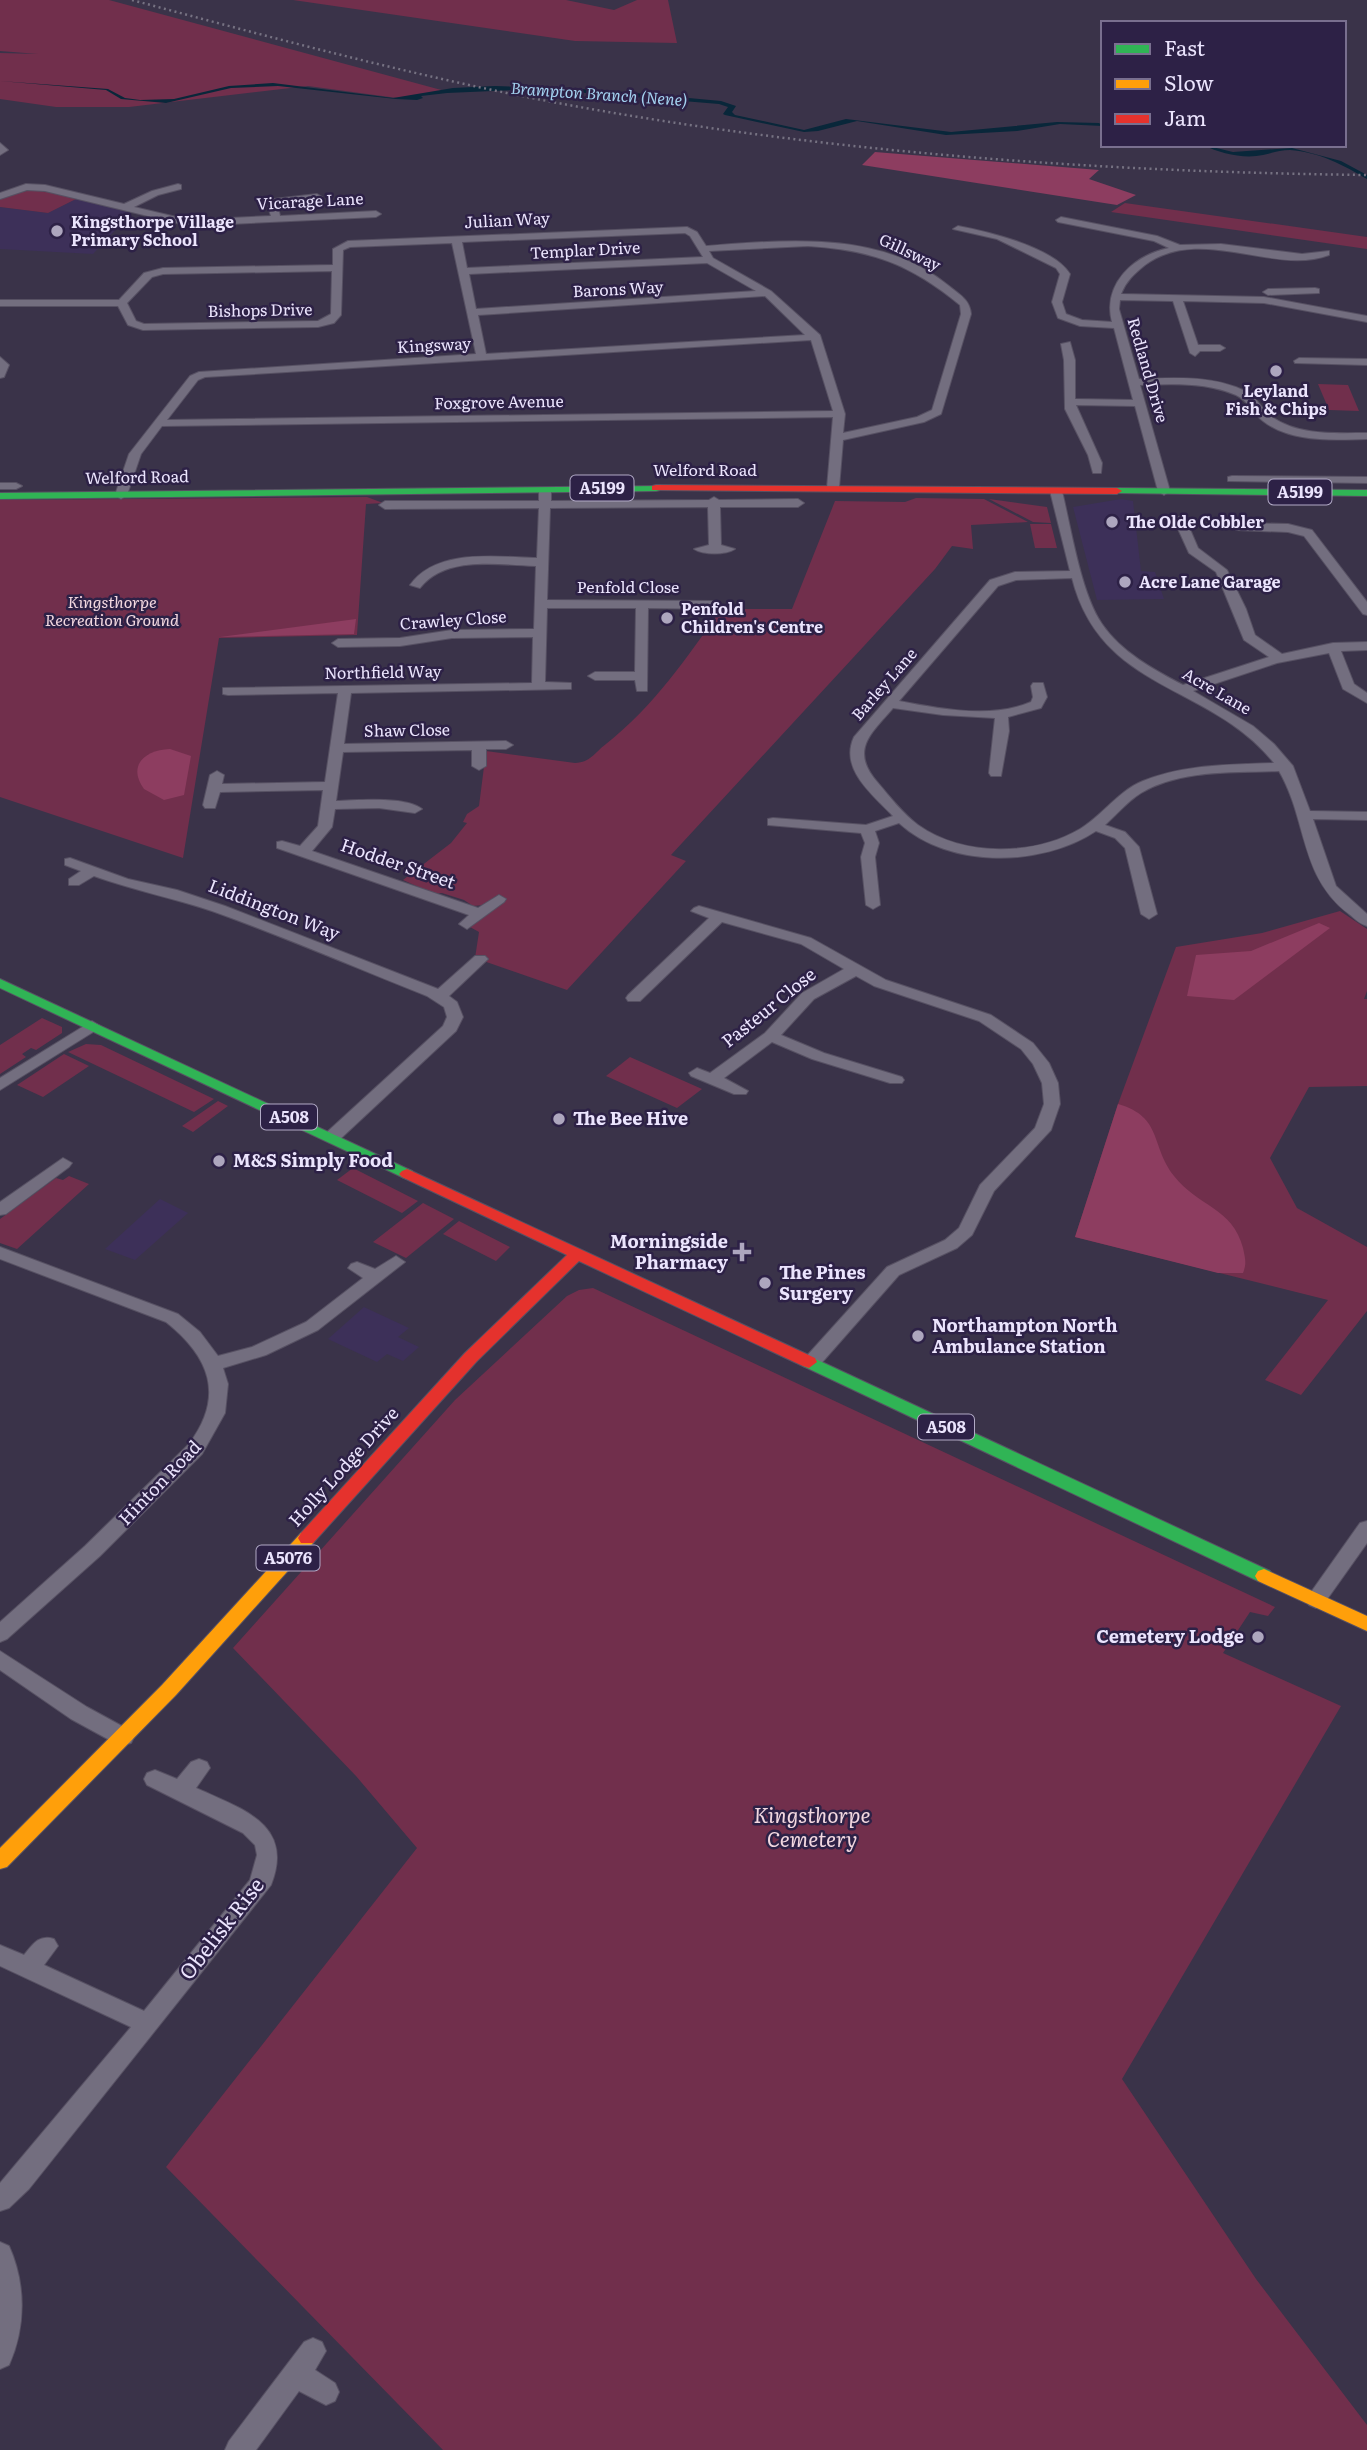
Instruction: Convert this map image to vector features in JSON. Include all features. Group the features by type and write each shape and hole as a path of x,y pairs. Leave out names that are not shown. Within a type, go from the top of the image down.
{"main road":[{"name":"Welford Road","path":"0,496 545,496 833,488 1367,493"},
{"name":"A508","path":"0,983 1367,1624"},
{"name":"Holly Lodge Drive","path":"0,1861 193,1664 408,1424 576,1255"}],"street":[{"path":"0,146 4,150 0,152"},
{"name":"Vicarage Lane","path":"0,196 38,187 128,206 189,223 376,214"},
{"path":"128,206 178,187"},
{"path":"276,218 273,207 277,201 317,197"},
{"name":"Redland Drive","path":"1061,220 1156,239 1178,248"},
{"name":"Julian Way","path":"343,245 672,229 693,233 702,249"},
{"path":"958,229 973,234 1000,237 1060,266 1065,274 1057,302 1062,316 1080,323 1118,325"},
{"path":"456,238 482,359"},
{"name":"Gillsway","path":"702,249 826,242 853,246 931,276 965,304 967,314 937,412 920,420 837,438"},
{"name":"Bishops Drive","path":"122,303 132,323 143,327 318,324 330,321 335,315 338,249 343,245"},
{"name":"Redland Drive","path":"1164,491 1118,325 1115,297 1122,281 1140,263 1154,255 1178,248 1211,247 1324,257"},
{"path":"702,249 709,260 766,293 816,337 839,414 833,488"},
{"name":"Templar Drive","path":"462,271 709,260"},
{"path":"0,303 122,303 148,275 157,272 336,268"},
{"path":"1115,297 1279,297 1315,291"},
{"path":"1268,292 1367,319"},
{"name":"Barons Way","path":"471,312 766,293"},
{"path":"1177,299 1195,351 1220,348"},
{"name":"Kingsway","path":"121,495 135,454 194,378 203,374 816,337"},
{"path":"1066,344 1072,358 1068,381 1070,402 1097,471"},
{"path":"0,360 4,365 0,375"},
{"path":"1299,361 1367,362"},
{"path":"1135,382 1188,382 1219,386 1246,395 1266,418 1287,428 1316,435 1367,436"},
{"path":"1070,402 1141,404"},
{"name":"Foxgrove Avenue","path":"159,423 839,414"},
{"path":"1231,479 1367,480"},
{"path":"0,486 16,486"},
{"name":"Acre Lane","path":"1056,491 1086,610 1097,626 1119,647 1180,691 1253,733 1286,766 1329,888 1367,921"},
{"path":"538,687 545,496"},
{"name":"Welford Road","path":"385,505 545,496 798,503"},
{"path":"714,501 715,549"},
{"path":"1180,520 1193,550 1221,570 1240,609 1249,636 1278,657"},
{"path":"1240,527 1288,528 1308,533 1367,611"},
{"path":"700,549 729,549"},
{"path":"416,585 426,572 438,563 542,562"},
{"name":"Barley Lane","path":"1077,575 1015,576 994,583 860,737 855,758 863,775 902,818 917,830 942,842 992,852 1023,852 1053,846 1095,826 1124,798 1149,783 1202,773 1286,766"},
{"name":"Penfold Close","path":"542,604 714,605"},
{"path":"595,676 642,682 642,605"},
{"path":"368,642 370,627"},
{"name":"Crawley Close","path":"338,643 452,634 540,633"},
{"path":"1180,691 1278,657 1333,647 1367,646"},
{"path":"1333,647 1348,685 1367,699"},
{"name":"Northfield Way","path":"228,691 566,686"},
{"path":"890,703 942,712 1024,711 1035,705 1040,697 1038,687"},
{"name":"Hodder Street","path":"303,852 322,832 332,786 345,690"},
{"path":"996,773 1002,731 1001,713"},
{"name":"Shaw Close","path":"337,748 506,745"},
{"path":"479,746 479,765"},
{"path":"211,806 215,782 332,786"},
{"path":"328,805 379,804 415,809"},
{"path":"1304,815 1367,816"},
{"path":"773,822 867,828 902,818"},
{"path":"1095,826 1121,835 1132,847 1149,914"},
{"path":"867,828 872,842 868,857 873,905"},
{"name":"Hodder Street","path":"282,845 481,914"},
{"name":"Liddington Way","path":"70,862 220,909 440,996"},
{"path":"74,883 92,870"},
{"path":"467,924 499,899"},
{"path":"699,911 806,941 854,970 903,992 972,1013 1010,1032 1041,1063 1050,1083 1052,1104 1043,1129 986,1189 971,1223 960,1238 893,1271 811,1363"},
{"path":"632,999 719,917"},
{"path":"332,1137 453,1025 455,1012 440,996 480,959"},
{"name":"Pasteur Close","path":"740,1091 704,1076 771,1036 808,996 854,970"},
{"path":"0,1085 92,1026"},
{"path":"771,1036 818,1056 896,1080"},
{"path":"0,1210 63,1163"},
{"name":"Hinton Road","path":"0,1253 172,1318 199,1341 214,1364 219,1389 217,1409 196,1448 72,1572 0,1634"},
{"path":"214,1364 259,1351 305,1330 396,1262"},
{"path":"357,1268 376,1278"},
{"path":"1316,1600 1367,1528"},
{"path":"0,1659 79,1713 122,1737"},
{"path":"181,1790 199,1768"},
{"name":"Obelisk Rise","path":"0,2200 20,2181 148,2024 260,1885 267,1870 267,1847 251,1825 156,1779"},
{"path":"27,1968 46,1946"},
{"path":"0,1955 148,2024"},
{"path":"0,2254 9,2292 8,2321 0,2356"},
{"path":"239,2450 313,2351"},
{"path":"296,2374 327,2392"}],"shaded area":[{"path":"875,152 1099,170 1089,179 1136,195 1117,205 862,165"},
{"name":"Kingsthorpe Village Primary School","path":"78,198 132,212 93,254 0,249 0,207 48,213"},
{"path":"1121,499 1133,501 1141,571 1155,572 1164,599 1097,600 1073,507"},
{"path":"356,619 354,634 220,637"},
{"path":"170,749 191,756 184,795 164,800 144,789 137,773 141,760 146,756"},
{"path":"1319,923 1330,928 1234,1000 1187,996 1196,955 1251,951"},
{"path":"1118,1104 1142,1116 1154,1133 1161,1154 1174,1176 1231,1224 1243,1248 1243,1273 1218,1273 1075,1237"},
{"path":"160,1199 188,1213 135,1260 105,1249"},
{"path":"364,1307 409,1328 398,1337 419,1347 403,1361 387,1354 377,1362 328,1339"}],"green space":[{"path":"0,0 109,0 445,91 397,98 308,86 129,107 56,107 0,99 0,53 38,54 0,51"},
{"path":"293,0 566,0 614,10 637,0 668,0 677,43 575,41"},
{"path":"35,189 78,198 48,213 0,207 0,197"},
{"path":"1125,203 1367,237 1367,249 1111,212"},
{"path":"1318,384 1348,385 1359,411 1329,410"},
{"name":"Kingsthorpe Recreation Ground","path":"367,497 383,503 366,504 357,635 219,638 183,858 0,797 0,500"},
{"path":"916,498 984,499 1028,522 971,525 973,549 952,546 935,569 671,855 686,861 567,990 475,958 479,932 470,927 505,899 496,896 484,905 473,906 464,900 442,893 434,894 403,880 451,843 467,823 463,822 467,814 479,806 486,751 575,763 589,759 623,730 654,698 721,609 792,609 835,501 905,502"},
{"path":"989,499 1047,507 1051,523 1033,522"},
{"path":"1030,524 1051,524 1057,548 1035,548"},
{"path":"1340,911 1367,929 1367,991 1364,999 1367,999 1367,1086 1309,1087 1270,1158 1297,1208 1367,1247 1367,1311 1301,1395 1265,1380 1328,1300 1075,1237 1118,1104 1176,947 1262,933"},
{"path":"42,1018 62,1027 62,1033 36,1050 31,1048 22,1054 26,1057 0,1074 0,1045"},
{"path":"86,1044 101,1045 214,1099 194,1112 68,1052"},
{"path":"64,1054 89,1066 43,1097 17,1085"},
{"path":"630,1057 702,1089 677,1108 606,1076"},
{"path":"218,1101 228,1106 193,1132 182,1126"},
{"path":"353,1168 418,1201 402,1213 337,1180"},
{"path":"69,1176 89,1184 17,1249 0,1243 0,1219 56,1178 63,1180"},
{"path":"423,1203 454,1219 406,1258 373,1242"},
{"path":"459,1221 510,1247 496,1261 443,1234"},
{"name":"Kingsthorpe Cemetery","path":"593,1288 1275,1607 1268,1616 1250,1612 1223,1653 1341,1706 1122,2079 1256,2279 1367,2425 1367,2450 443,2450 166,2167 417,1848 356,1776 233,1648 455,1400 567,1296 579,1290"}],"water":[{"name":"Brampton Branch (Nene)","path":"0,81 108,89 125,98 140,100 174,99 229,86 273,83 393,98 453,88 495,86 602,90 721,101 736,106 732,112 735,115 804,130 846,119 951,132 1057,122 1099,123 1101,126 1060,124 1017,131 946,135 857,121 804,132 725,115 723,114 728,107 719,104 538,89 447,93 421,96 423,98 417,100 396,99 278,86 231,88 166,103 121,99 106,90"},
{"path":"1208,147 1233,152 1292,148 1310,153 1286,150 1241,156"},
{"path":"1311,153 1341,161 1367,175 1367,179"}],"railway":[{"path":"132,0 418,73 533,98 687,125 978,158 1172,170 1367,175"}],"traffic: fast":[{"path":"0,496 656,488"},
{"path":"1117,491 1367,493"},
{"path":"0,983 407,1174"},
{"path":"809,1362 1264,1576"}],"traffic: slow":[{"path":"0,1861 169,1690 307,1538"},
{"path":"1264,1576 1367,1624"}],"traffic: jam":[{"path":"656,488 1117,491"},
{"path":"407,1174 809,1362"},
{"path":"307,1538 471,1357 576,1255"}],"place":[{"name":"Kingsthorpe Village Primary School","path":"57,231"},
{"name":"Leyland Fish & Chips","path":"1276,371"},
{"name":"The Olde Cobbler","path":"1112,522"},
{"name":"Acre Lane Garage","path":"1125,582"},
{"name":"Penfold Children's Centre","path":"667,618"},
{"name":"The Bee Hive","path":"559,1119"},
{"name":"M&S Simply Food","path":"219,1161"},
{"name":"Morningside Pharmacy","path":"742,1252"},
{"name":"The Pines Surgery","path":"765,1283"},
{"name":"Northampton North Ambulance Station","path":"918,1336"},
{"name":"Cemetery Lodge","path":"1258,1637"}]}
